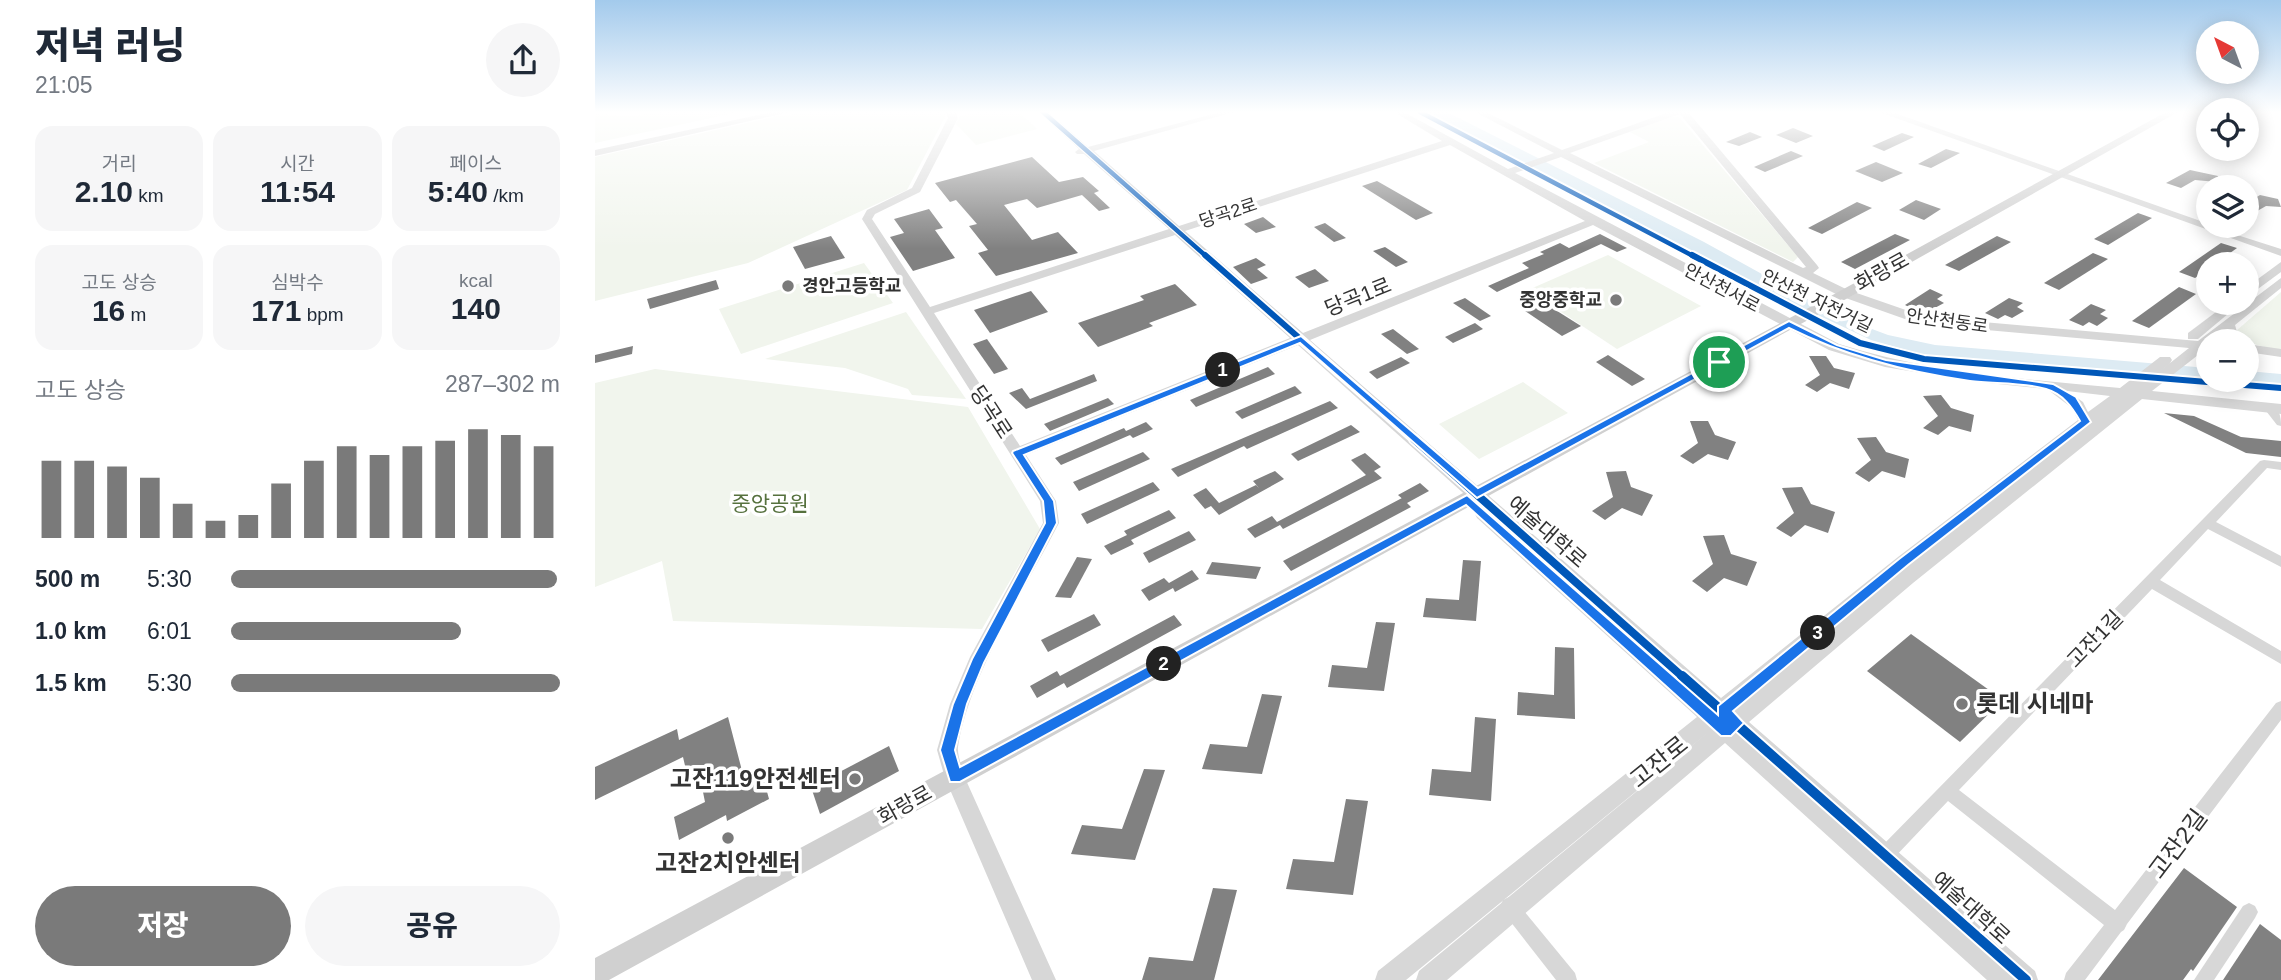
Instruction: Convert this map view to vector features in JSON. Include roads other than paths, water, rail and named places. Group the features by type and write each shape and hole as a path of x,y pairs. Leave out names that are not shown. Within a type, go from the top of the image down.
{"main road":[{"name":"화랑로","path":"595,973 2091,158"}],"street":[{"name":"당곡로","path":"933,158 916,190 871,212 867,219 1048,501 1051,523 977,663 960,704 947,750 955,778 1044,980"},
{"name":"예술대학로","path":"1090,158 1725,721 2005,980"},
{"name":"당곡2로","path":"926,312 1399,158"},
{"name":"안산천서로","path":"1487,158 1513,170 1594,220 1794,321 1834,347 1885,363 1969,377 2275,408"},
{"path":"1513,170 1548,158"},
{"name":"안산천동로","path":"1566,158 1803,273 1839,296 1924,321 2191,347"},
{"path":"1719,158 1813,268 1803,273"},
{"path":"2022,158 2196,213"},
{"path":"2028,158 2281,253"},
{"name":"당곡1로","path":"1017,453 1594,220"},
{"path":"2259,235 2281,242"},
{"path":"2259,283 2281,266"},
{"path":"2134,392 2281,282"},
{"path":"2191,347 2223,315"},
{"path":"2228,324 2230,329"},
{"path":"2259,348 2281,353"},
{"path":"2049,386 2073,400 2086,422"},
{"name":"고잔로","path":"1428,980 1513,911 1904,562 2086,422 2134,392"},
{"name":"고잔로","path":"1387,980 1497,892 1725,721 1907,578 2134,392"},
{"path":"2275,408 2281,422"},
{"name":"고잔1길","path":"1885,855 2264,464 2281,466"},
{"path":"2207,523 2281,562"},
{"path":"2150,581 2281,658"},
{"name":"고잔2길","path":"2073,980 2281,708"},
{"name":"예술대학로","path":"1725,721 1885,855 2025,980"},
{"path":"1948,791 2118,923"},
{"path":"1497,892 1568,980"},
{"path":"2203,980 2249,912"}],"place":[{"name":"경안고등학교","path":"788,286"},
{"name":"중앙중학교","path":"1616,300"},
{"name":"롯데 시네마","path":"1962,704"},
{"name":"고잔119안전센터","path":"855,779"},
{"name":"고잔2치안센터","path":"728,838"}],"park label":[{"name":"중앙공원","path":"770,504"}]}
